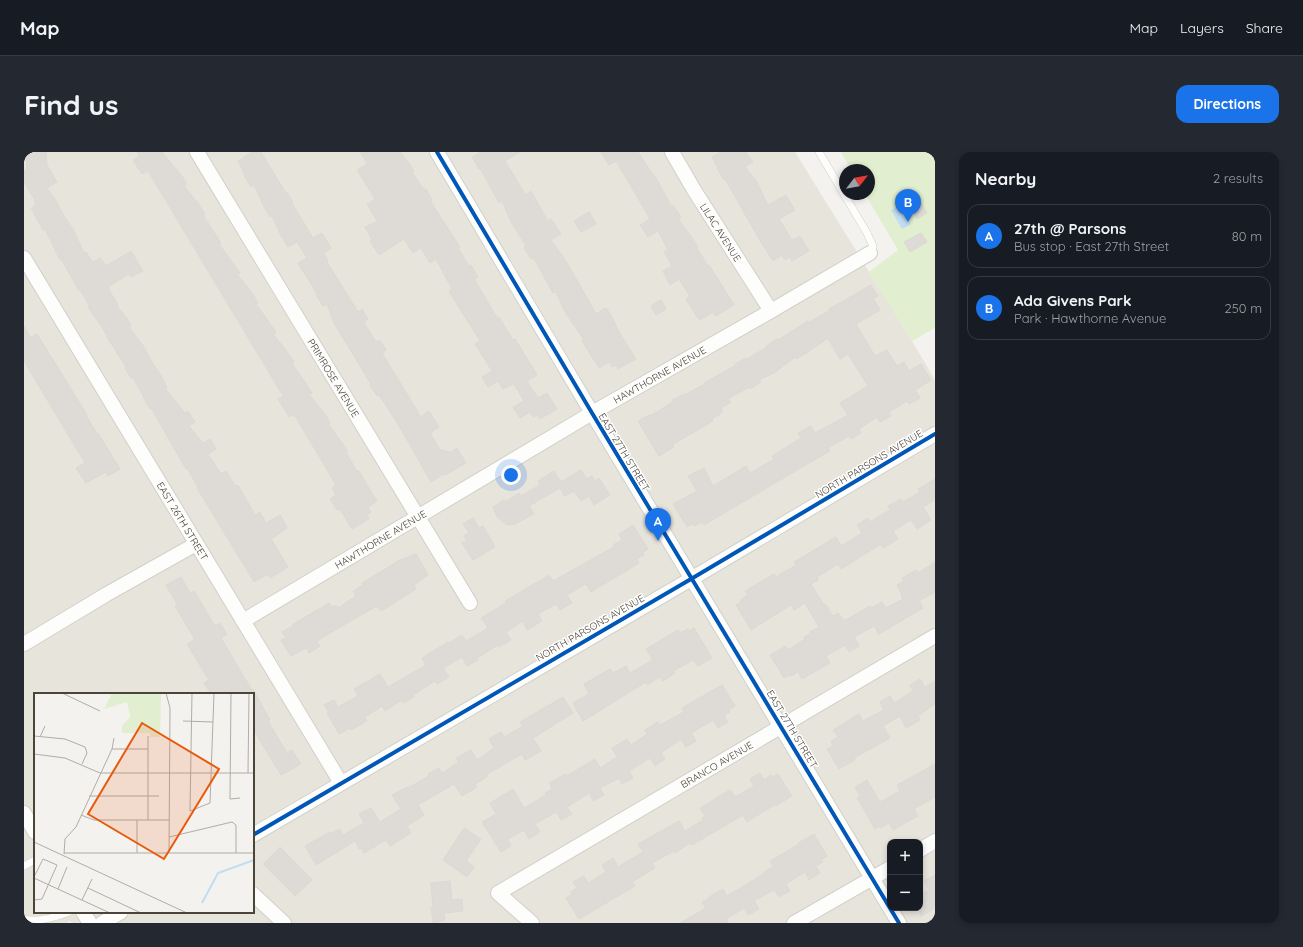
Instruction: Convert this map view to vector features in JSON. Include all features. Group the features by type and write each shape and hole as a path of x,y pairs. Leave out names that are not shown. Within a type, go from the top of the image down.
{"street":[{"name":"PRIMROSE AVENUE","path":"197,152 470,603"},
{"name":"EAST 27TH STREET","path":"437,152 691,579 899,923"},
{"name":"LILAC AVENUE","path":"672,152 694,190 771,312"},
{"name":"HAWTHORNE AVENUE","path":"243,621 592,413 771,312 870,253"},
{"name":"EAST 26TH STREET","path":"24,258 342,783"},
{"name":"NORTH PARSONS AVENUE","path":"254,834 691,579 935,434"},
{"path":"24,644 106,594 196,544"},
{"name":"BRANCO AVENUE","path":"532,923 498,893 935,636"},
{"path":"24,813 34,830"},
{"path":"923,848 935,841"},
{"path":"794,923 887,870"},
{"path":"254,895 284,923"},
{"path":"84,913 90,923"},
{"path":"102,923 119,913"}],"lane":[{"path":"819,152 868,233 873,246 870,253"},
{"path":"24,866 34,861"},
{"path":"24,919 33,921 40,920 65,913"}],"shaded area":[{"path":"24,152 795,152 935,380 935,923 72,923 70,921 66,923 24,923"}],"green space":[{"path":"841,152 935,152 935,328 912,341 869,272 898,250 869,200 875,200 875,164 848,164"}],"water":[{"path":"900,205 911,224 902,229 891,210"}],"building":[{"path":"26,152 46,152 47,165 57,182 47,188 73,229 84,253 86,252 93,262 100,258 106,266 131,251 143,271 131,277 129,274 108,287 118,305 117,306 131,326 129,327 144,347 162,377 167,387 165,388 185,413 188,411 195,422 189,426 203,443 210,439 216,449 208,454 221,474 226,471 235,486 238,485 255,515 260,512 266,523 280,515 287,527 271,539 288,567 270,578 268,574 254,582 133,378 131,378 108,337 88,307 90,307 80,290 79,291 62,260 60,260 45,229 43,230 31,208 36,205 35,200 24,182 24,171 27,169"},
{"path":"137,152 162,152 182,176 187,184 184,186 205,214 203,215 221,243 219,244 240,273 237,274 251,291 258,303 256,304 276,332 273,334 294,362 292,364 312,393 309,394 325,414 330,423 328,424 348,452 346,453 377,501 368,507 371,512 367,515 369,519 352,529 340,509 337,510 330,499 336,495 332,488 336,485 294,414 289,417 278,399 283,396 148,171 142,174 133,160 139,156"},
{"path":"252,152 261,152 286,193 287,192 313,238 322,233 331,248 324,253 328,261 327,262 358,312 362,309 368,319 364,323 376,342 380,340 386,350 382,353 421,417 429,411 439,427 430,433 440,450 451,452 457,448 466,463 431,482 398,424 379,395 377,396 370,385 371,384 334,323 327,304 323,306 298,263 307,258 297,242 288,247 272,216 270,217 264,207 254,185 251,187 244,175 238,161"},
{"path":"360,152 401,152 414,171 412,172 424,190 426,189 432,200 431,202 460,247 458,248 469,266 471,265 478,277 474,279 499,321 499,317 513,340 515,339 537,375 527,381 538,398 547,393 557,409 540,419 537,415 533,417 530,412 520,418 513,407 524,401 514,384 503,389 498,381 488,387 482,377 492,371 475,344 480,341 449,291 452,289 436,259 430,263 421,248 413,253 404,239 379,255 370,241 372,240 365,227 377,221 367,204 375,199 357,170 367,164"},
{"path":"481,152 520,152 505,161 525,195 531,191 548,221 551,219 561,234 551,240 566,261 596,314 606,308 636,359 618,369 616,365 612,367 609,362 599,368 582,341 584,340 565,312 556,292 553,293 534,258 531,259 524,248 526,246 511,222 502,201 499,203 480,168 479,169 472,157"},
{"path":"601,152 638,152 655,176 671,206 673,205 681,217 678,219 691,236 708,266 709,265 734,305 715,316 713,312 700,320 699,317 698,318 686,299 690,296 679,279 670,285 663,271 672,266 664,252 668,250 658,231 648,237 640,225 650,219 616,161 609,165"},
{"path":"721,152 746,152 753,162 745,167 756,180 768,205 786,195 795,210 779,219 792,240 800,236 809,251 792,261 790,257 785,260 782,255 773,261 717,168 712,157"},
{"path":"918,198 927,213 917,219 908,204"},
{"path":"589,212 596,224 581,232 574,221"},
{"path":"921,233 927,242 910,252 904,242"},
{"path":"871,285 878,296 873,298 880,310 856,324 875,356 887,350 897,366 904,362 909,371 921,364 931,380 915,390 920,398 909,404 907,401 889,412 891,416 880,422 877,417 859,429 861,433 851,439 849,436 828,448 830,451 704,525 702,522 694,526 692,524 687,527 673,504 697,491 688,476 704,468 713,486 746,466 750,473 774,459 772,456 801,438 798,433 811,426 815,433 848,415 840,403 868,386 848,354 840,359 827,339 805,354 796,359 795,357 774,373 759,380 761,382 750,389 749,387 728,399 731,402 721,408 723,412 712,419 713,421 672,445 674,447 659,456 638,421 649,415 650,416 673,402 672,400 705,384 704,383 736,365 735,364 746,358 747,359 777,339 778,340 808,321 809,322 829,311 829,309"},
{"path":"661,300 666,309 656,315 651,306"},
{"path":"24,326 31,338 37,334 87,415 97,434 98,433 120,469 108,476 106,472 86,483 76,468 85,463 24,361"},
{"path":"581,470 587,479 592,476 595,481 599,478 610,495 594,505 589,496 581,501 574,491 564,496 560,488 529,506 534,514 515,524 507,525 497,517 493,507 504,500 505,502 519,493 521,496 540,485 538,481 554,471 561,482"},
{"path":"935,479 935,500 923,507 931,520 917,529 911,520 893,531 898,539 883,548 881,544 841,569 838,564 817,577 818,580 811,584 833,616 838,613 844,621 870,606 871,608 882,602 886,608 903,599 897,585 904,581 902,578 916,570 918,573 935,562 935,592 919,601 923,608 879,634 874,626 854,637 859,646 849,652 845,645 826,656 830,663 802,679 798,672 784,678 770,655 786,646 788,650 805,639 804,637 810,634 810,632 819,627 805,603 794,610 791,605 751,630 736,605 741,602 740,600 748,595 745,591 774,574 776,577 796,565 794,562 836,537 841,546 862,533 857,525 868,518 870,522 890,510 888,506 901,499 903,502 920,492 918,489"},
{"path":"473,518 479,528 483,526 495,547 473,560 462,543 467,541 464,536 469,533 463,524"},
{"path":"633,525 648,549 643,552 644,555 637,559 639,563 591,592 586,584 567,595 572,603 560,610 556,604 538,614 542,621 527,630 523,621 506,632 511,640 499,647 498,645 477,658 478,660 467,666 462,657 443,668 449,677 437,684 435,681 413,695 414,697 404,703 402,700 385,711 382,706 365,717 367,721 351,730 350,728 339,734 327,713 329,712 324,705 334,700 338,707 358,696 354,689 380,674 388,687 426,665 422,658 448,642 449,643 462,635 466,641 488,628 481,618 506,603 505,601 549,575 553,581 614,547 613,545 622,540 619,534"},
{"path":"416,554 428,575 414,585 416,589 381,611 377,606 347,623 317,641 320,646 309,653 306,648 291,656 281,640 286,638 282,632 329,603 332,607 336,605 338,608 356,596 353,591 363,585 362,583 400,560"},
{"path":"181,577 190,593 194,591 215,626 220,623 227,634 221,638 253,692 253,689 270,720 268,721 287,753 292,750 301,764 281,775 254,731 254,693 210,693 204,683 209,680 187,644 194,640 194,638 175,606 177,604 166,585"},
{"path":"694,628 712,658 698,666 693,660 673,671 675,673 663,681 660,677 647,685 646,682 583,721 573,703 589,694 584,684 610,669 613,673 626,666 630,673 653,660 646,649 678,630 680,633"},
{"path":"920,679 925,687 935,681 935,704 918,716 920,720 906,728 900,716 883,726 890,738 854,758 855,760 839,769 827,749 833,746 831,741 838,737 833,730 859,714 863,721 884,710 880,702 890,696 894,703 913,691 910,685"},
{"path":"722,685 735,706 724,716 728,722 718,728 713,720 691,733 696,741 686,747 681,739 661,753 665,759 655,766 650,758 629,771 633,778 622,784 619,778 600,788 604,795 593,801 589,793 567,807 572,814 561,820 556,812 535,824 540,832 529,839 524,830 508,839 511,846 501,852 482,822 496,814 490,803 513,789 524,808 546,795 545,793 552,789 550,783 565,774 566,776 595,759 600,768 617,757 612,748 627,739 631,745 647,734 645,730 658,722 660,725 684,712 682,708"},
{"path":"563,697 573,713 533,738 541,751 525,760 522,754 486,775 487,777 475,784 477,787 462,796 454,784 418,805 424,815 407,826 411,833 390,846 386,840 364,853 361,848 359,849 355,841 316,865 305,846 330,832 330,834 340,829 343,835 364,823 359,814 371,808 380,822 401,809 392,795 429,776 428,774 439,768 442,773 459,762 456,758 471,750 477,760 494,748 489,739 501,732 504,737 523,726 520,722"},
{"path":"935,764 935,797 914,809 918,816 893,830 889,823 881,828 880,826 875,829 857,798 860,796 855,787 867,780 880,802 900,791 897,785"},
{"path":"760,773 764,780 771,775 772,777 778,774 792,796 747,822 743,815 692,845 690,843 675,853 674,851 652,863 655,868 632,882 635,886 579,919 566,898 577,888 573,882 584,876 588,883 606,872 602,865 613,858 618,867 643,852 638,844 679,821 685,831 703,820 702,818 705,816 700,808 730,790 735,797 754,786 750,779"},
{"path":"464,828 481,839 466,861 474,867 467,877 443,860"},
{"path":"814,834 827,856 821,860 823,862 816,866 820,873 809,880 805,872 786,884 790,891 779,897 774,890 754,901 759,909 748,915 744,908 726,919 728,923 680,923 706,908 702,902 710,898 709,897 723,889 727,896 773,867 770,861"},
{"path":"280,847 312,880 295,896 263,864"},
{"path":"935,875 935,908 920,917 920,911 923,911 923,893 929,890 924,881"},
{"path":"450,881 452,900 462,899 463,911 444,913 445,920 433,923 431,883"}],"cycle path":[{"path":"437,152 899,923"},
{"path":"254,834 691,579 935,434"}],"place":[{"name":"Ada Givens Park","path":"908,222"},
{"name":"27th @ Parsons","path":"658,541"}]}
